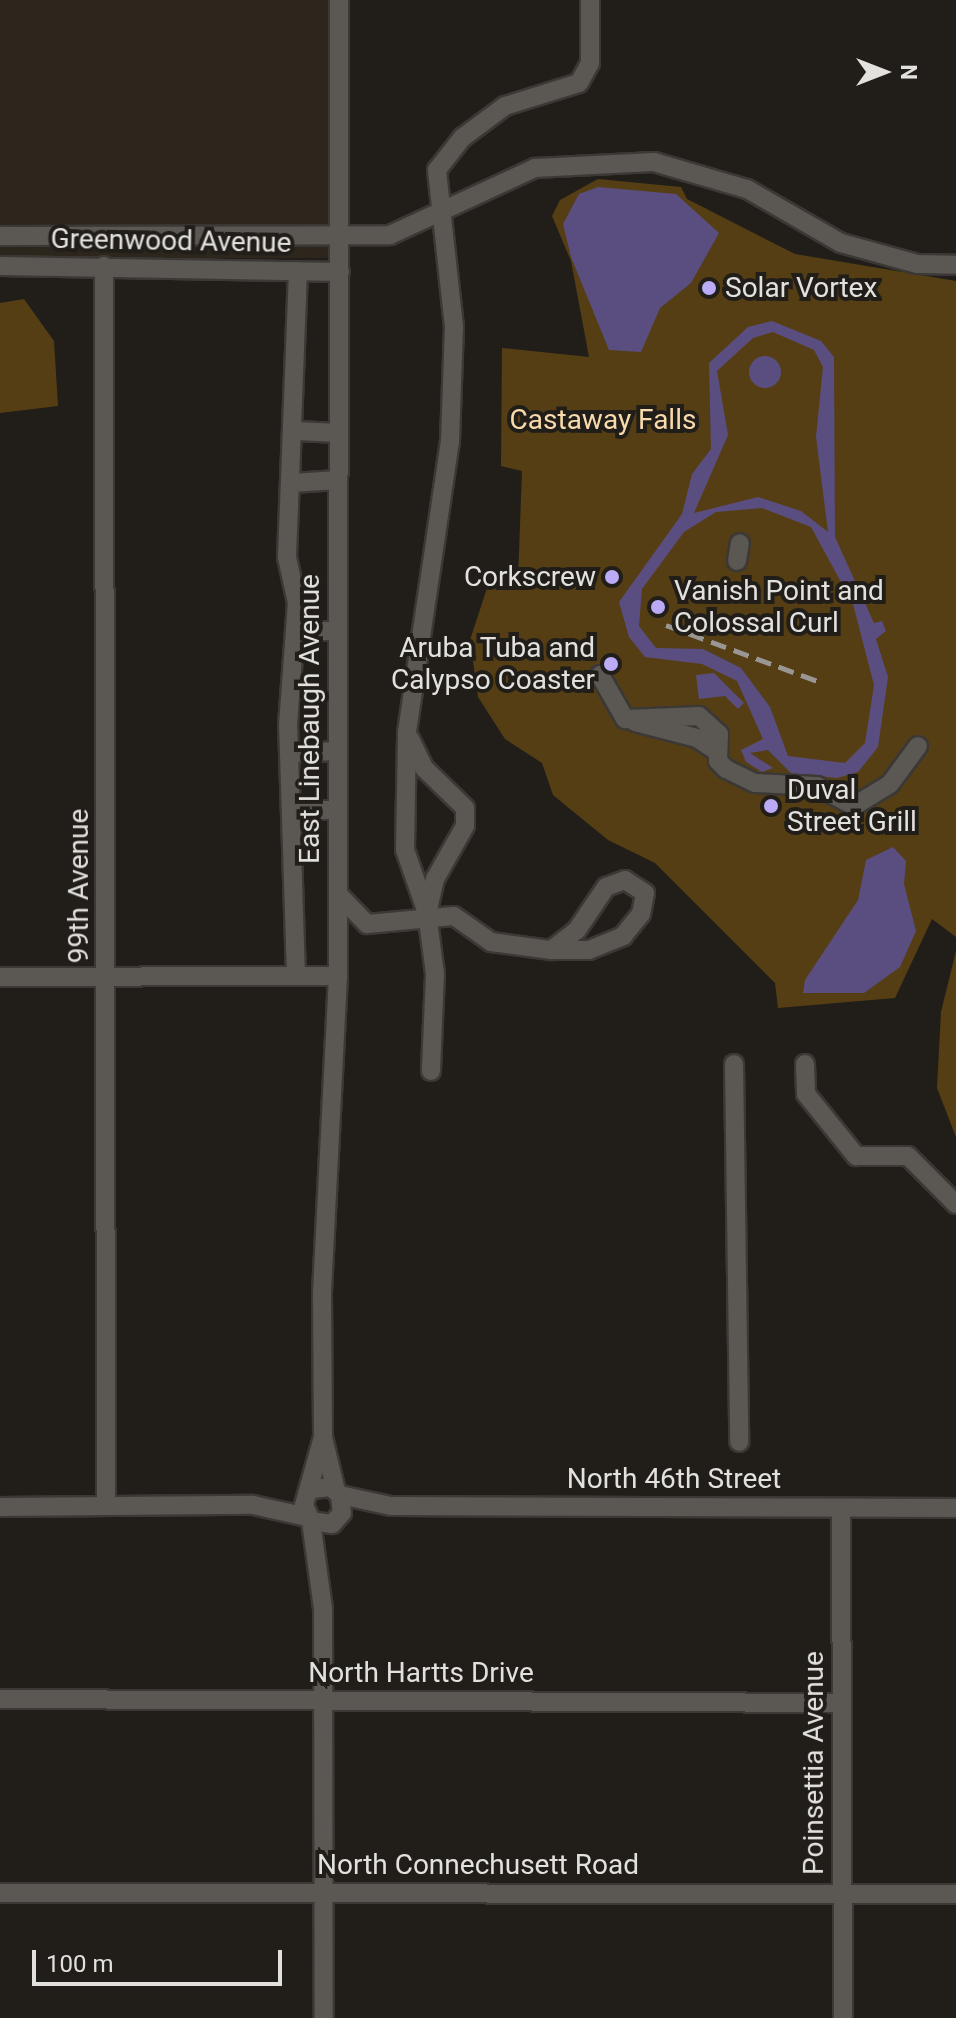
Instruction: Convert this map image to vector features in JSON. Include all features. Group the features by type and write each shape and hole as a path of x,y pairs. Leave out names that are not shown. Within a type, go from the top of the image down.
{"street":[{"name":"East Linebaugh Avenue","path":"309,1519 310,1492 323,1437 322,1292 338,976 339,0"},
{"path":"431,1071 435,974 427,913 405,850 407,732 450,441 454,327 437,170 462,138 505,106 567,89 585,73 590,0"},
{"path":"0,236 339,236 402,233 441,217 535,168 654,162 747,189 841,243 917,264 956,265"},
{"name":"Greenwood Avenue","path":"0,266 340,272"},
{"name":"99th Avenue","path":"104,266 106,1506"},
{"path":"296,976 290,753 295,631 287,557 296,431 298,271"},
{"path":"296,431 339,433"},
{"path":"292,483 338,480"},
{"path":"295,631 337,631"},
{"path":"600,675 625,719 699,716 719,734 720,765 755,783 817,786 854,806 890,784 918,746"},
{"path":"407,732 424,768 465,808 465,826 435,879 427,913"},
{"path":"290,753 338,751"},
{"path":"293,810 338,810"},
{"path":"338,894 367,924 427,913 454,916 491,942 551,950 589,950 623,936 641,914 645,893 625,880 606,887 577,930 551,950"},
{"path":"0,977 338,976"},
{"path":"734,1064 739,1442"},
{"path":"805,1064 806,1094 856,1156 908,1156 956,1204"},
{"name":"East Linebaugh Avenue","path":"323,1437 338,1493 336,1521"},
{"path":"0,1507 253,1505 310,1492"},
{"name":"North 46th Street","path":"310,1492 338,1493 391,1506 956,1508"},
{"path":"253,1505 309,1519 336,1521 322,1585"},
{"name":"North 46th Street","path":"336,1521 391,1506"},
{"name":"Poinsettia Avenue","path":"841,1508 843,2018"},
{"path":"309,1519 322,1585 324,2018"},
{"name":"North Hartts Drive","path":"0,1699 842,1703"},
{"name":"North Connechusett Road","path":"0,1893 956,1894"}],"shaded area":[{"path":"0,0 330,0 330,258 0,258"},
{"path":"598,187 676,194 719,233 691,283 660,308 641,352 609,350 571,257 563,224 579,194"},
{"path":"772,321 821,341 834,357 835,537 874,623 882,621 886,631 876,639 888,677 878,747 858,772 837,778 791,773 768,750 750,753 773,768 762,772 746,762 741,750 763,739 737,681 702,664 645,657 629,637 619,602 682,514 692,474 711,449 709,363 748,327","holes":["773,332 814,350 823,367 816,437 828,532 801,511 758,497 694,513 728,435 717,371 753,338","762,508 811,527 853,604 874,685 865,743 845,763 788,756 770,707 741,668 703,649 656,648 639,626 642,589 684,532 716,512"]},
{"path":"765,356 776,361 781,372 776,383 765,388 754,383 749,372 754,361"},
{"path":"714,673 744,703 738,709 725,696 699,699 696,675"},
{"path":"893,847 906,861 904,884 916,931 900,967 864,993 803,993 805,980 858,900 866,860"}],"green space":[{"name":"Castaway Falls","path":"598,179 681,187 687,199 795,254 956,281 956,937 932,919 895,998 778,1008 775,983 655,863 608,840 553,795 542,763 505,739 478,697 470,640 491,576 518,580 522,471 501,466 502,348 589,357 571,261 552,216 560,200"},
{"path":"24,299 54,341 58,406 0,413 0,303"},
{"path":"956,951 956,1137 937,1088 941,1012"}],"railway":[{"path":"666,625 823,683"}],"place":[{"name":"Solar Vortex","path":"709,288"},
{"name":"Corkscrew","path":"612,577"},
{"name":"Vanish Point and Colossal Curl","path":"658,607"},
{"name":"Aruba Tuba and Calypso Coaster","path":"611,664"},
{"name":"Duval Street Grill","path":"771,806"}]}
